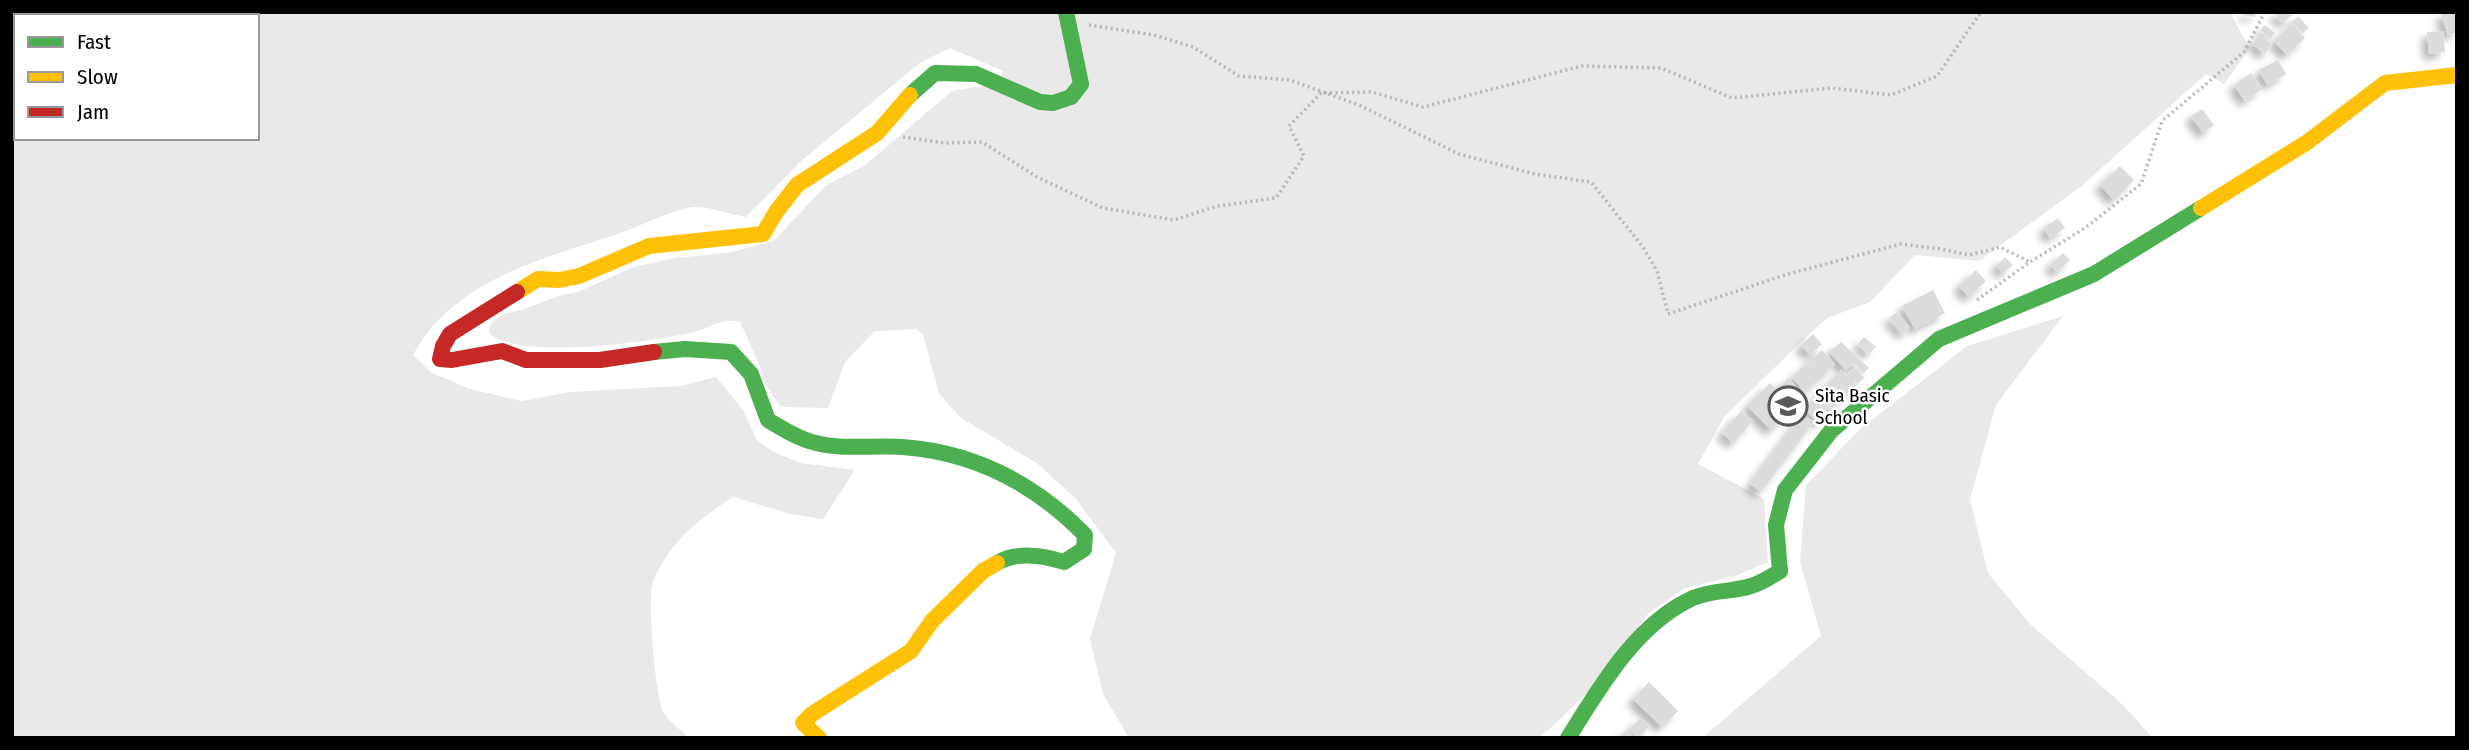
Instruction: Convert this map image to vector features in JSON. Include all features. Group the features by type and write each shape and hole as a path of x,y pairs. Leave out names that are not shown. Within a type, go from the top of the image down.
{"street":[{"path":"819,738 803,723 812,714 911,651 932,621 983,571 1008,556 1044,556 1064,562 1084,549 1085,535 1069,517 1026,484 978,462 904,447 819,444 796,436 768,420 751,374 731,352 685,349 636,353 600,360 526,360 502,351 452,360 440,359 443,346 450,334 538,279 559,280 579,276 649,246 763,234 797,185 877,133 904,100 935,73 975,74 1040,102 1053,103 1071,97 1081,85 1067,17"},
{"path":"1568,738 1598,688 1642,637 1671,609 1695,597 1756,585 1780,571 1776,525 1784,490 1831,431 1939,339 2094,274 2306,143 2385,83 2457,75"}],"path":[{"path":"877,133 944,143 982,142 1037,177 1103,208 1174,220 1217,206 1276,198 1304,156 1289,125 1321,93 1371,92 1423,107 1582,66 1661,68 1732,98 1832,89 1891,95 1937,76 1980,12"},
{"path":"1958,331 1979,297 2085,228 2141,184 2162,121 2244,52 2264,12"},
{"path":"1067,17 1154,35 1193,47 1239,76 1290,80 1359,105 1459,154 1535,174 1591,182 1643,247 1657,271 1668,314 1788,274 1901,244 1941,248 1969,255 2000,247 2030,262"}],"shaded area":[{"path":"12,12 2231,12 2250,48 2224,84 2206,74 2083,185 1979,261 1915,255 1870,302 1827,318 1804,339 1724,417 1698,464 1764,499 1768,562 1735,576 1685,588 1648,614 1588,692 1538,738 1129,738 1103,694 1090,639 1116,553 1076,499 1038,464 961,418 939,394 923,334 916,329 875,331 845,362 828,408 781,407 764,382 740,322 721,322 671,337 587,347 529,346 506,342 490,334 490,325 501,315 578,292 633,267 676,258 732,252 774,241 825,186 864,166 952,91 1000,83 1003,71 950,48 921,62 800,162 746,217 707,208 688,208 508,273 454,306 432,328 413,355 432,373 470,389 522,401 569,392 681,386 716,377 743,410 757,440 772,451 800,463 855,470 823,519 790,514 733,497 697,523 668,555 651,591 655,667 663,711 689,738 12,738"},
{"path":"2063,316 1996,405 1970,499 1988,573 2030,624 2122,704 2153,738 1702,738 1821,636 1800,562 1806,485 1859,430 1967,346"}],"building":[{"path":"2244,12 2256,12 2255,17 2243,15"},
{"path":"2274,12 2290,12 2292,15 2283,23"},
{"path":"2457,12 2457,32 2448,35 2441,14"},
{"path":"2298,16 2309,28 2303,33 2292,22"},
{"path":"2292,24 2305,38 2287,55 2274,41"},
{"path":"2265,25 2275,33 2270,39 2260,30"},
{"path":"2443,31 2445,52 2429,54 2427,32"},
{"path":"2259,35 2272,44 2265,54 2252,44"},
{"path":"2278,60 2286,74 2267,85 2259,70"},
{"path":"2251,73 2262,89 2245,101 2234,85"},
{"path":"2202,109 2214,125 2203,133 2191,116"},
{"path":"2120,166 2134,180 2114,200 2100,185"},
{"path":"2058,218 2065,228 2050,238 2044,228"},
{"path":"2063,253 2070,260 2057,272 2050,265"},
{"path":"2005,257 2013,265 2003,273 1996,266"},
{"path":"1976,270 1986,281 1969,297 1959,286"},
{"path":"1933,290 1945,313 1915,329 1902,306"},
{"path":"1897,312 1910,328 1903,334 1889,318"},
{"path":"1813,334 1822,344 1810,355 1801,345"},
{"path":"1864,337 1876,347 1869,354 1858,344"},
{"path":"1841,342 1869,368 1863,373 1854,363 1846,370 1829,352"},
{"path":"1822,350 1835,364 1805,392 1792,377"},
{"path":"1854,367 1864,378 1857,384 1848,373"},
{"path":"1841,370 1856,384 1819,423 1804,409"},
{"path":"1788,378 1800,391 1790,401 1778,388"},
{"path":"1770,383 1794,408 1771,430 1747,406"},
{"path":"1741,411 1753,421 1733,443 1722,433"},
{"path":"1803,414 1814,422 1761,492 1750,484"},
{"path":"1649,682 1678,711 1662,727 1633,699"},
{"path":"1640,718 1650,726 1638,738 1629,730"},
{"path":"1626,730 1633,736 1619,738"}],"traffic: fast":[{"path":"910,95 935,73 976,74 1040,102 1053,103 1071,97 1081,84 1066,12"},
{"path":"1568,738 1621,659 1637,640 1673,609 1693,598 1763,582 1780,571 1776,525 1785,490 1831,431 1939,339 2094,274 2201,208"},
{"path":"654,352 685,349 731,352 751,374 768,420 791,433 827,445 928,450 978,464 1024,486 1045,500 1085,535 1084,549 1064,562 1030,555 997,563"}],"traffic: slow":[{"path":"2201,208 2306,143 2385,83 2457,75"},
{"path":"517,292 538,279 559,280 579,276 649,246 763,234 797,185 877,133 910,95"},
{"path":"819,738 803,723 812,714 911,651 932,621 983,571 997,563"}],"traffic: jam":[{"path":"517,292 450,334 440,359 452,360 502,351 526,360 600,360 654,352"}],"place":[{"name":"Sita Basic School","path":"1788,406"}]}
